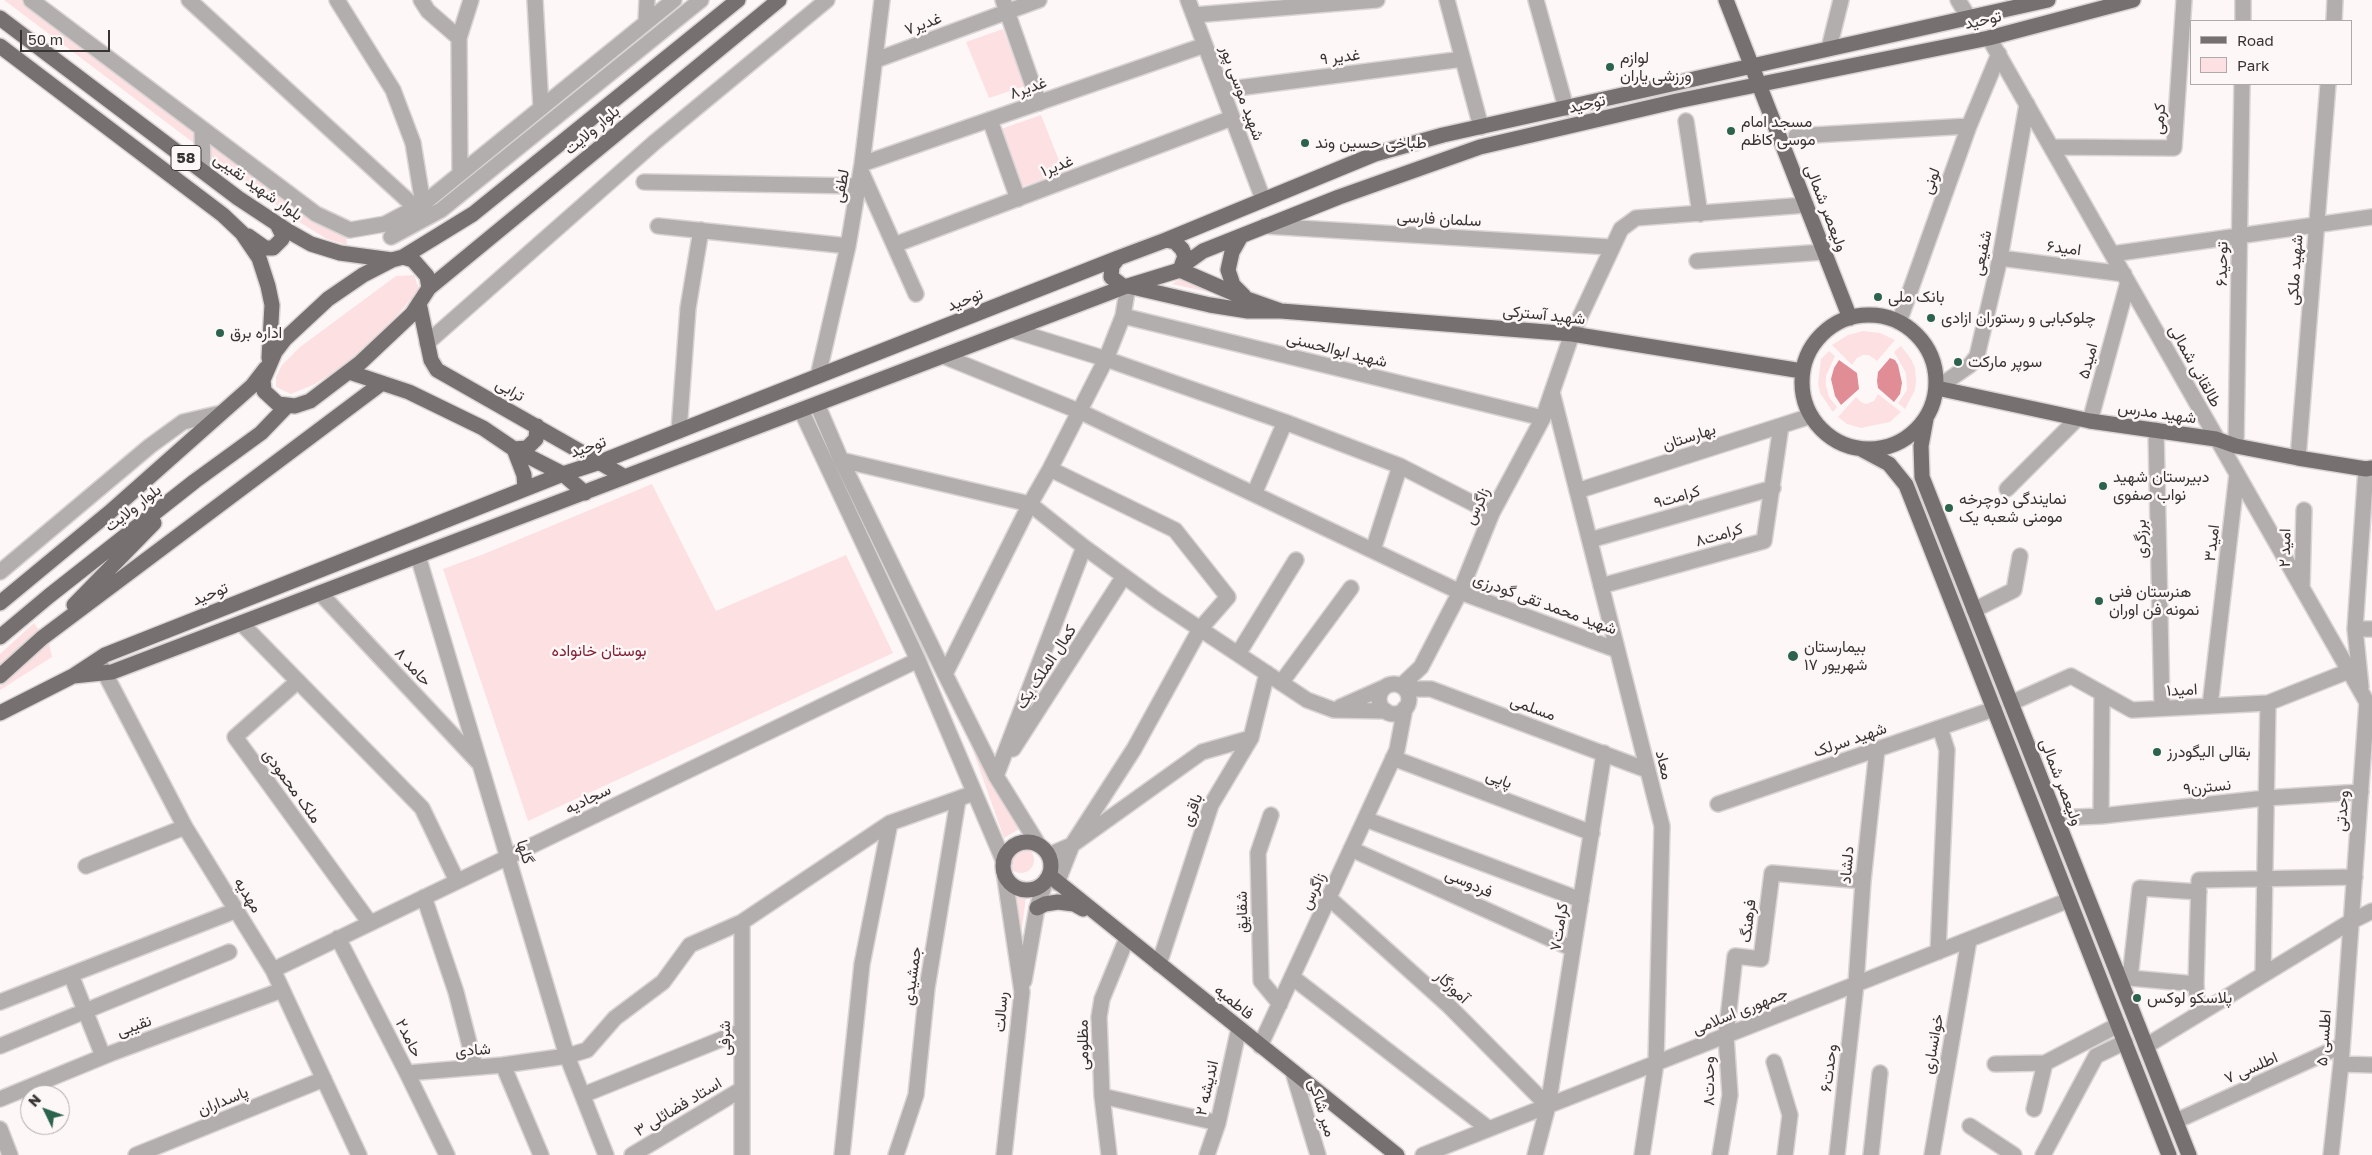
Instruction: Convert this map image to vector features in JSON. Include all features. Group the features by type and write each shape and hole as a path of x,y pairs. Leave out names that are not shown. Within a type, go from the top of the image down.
{"main road":[{"name":"بلوار ولایت","path":"0,603 110,512 252,386 285,339 312,312 345,287 473,214 738,0"},
{"name":"بلوار ولایت","path":"0,637 195,481 261,433 287,406 310,401 348,372 384,342 412,314 429,288 778,0"},
{"name":"ولیعصر شمالی","path":"1726,0 1850,318"},
{"name":"توحید","path":"0,713 74,676 98,658 563,474 600,462 1166,240 1375,154 1481,127 1968,18 2019,4 2048,0"},
{"name":"توحید","path":"74,676 104,674 241,624 1126,286 1181,268 1203,251 1432,162 1480,147 1758,84 1989,38 2133,0"},
{"name":"بلوار شهید نقیبی","path":"0,18 203,171 277,224 318,246 340,253 398,258"},
{"name":"58","path":"0,46 223,215 242,233 259,258 270,292 272,305 268,365"},
{"path":"1421,141 1432,162"},
{"path":"242,233 265,248 273,248 279,245 283,236 277,224"},
{"path":"1241,236 1232,252 1228,270 1233,285 1247,299"},
{"path":"1166,240 1175,242 1182,248 1185,256 1181,268 1247,299 1281,311"},
{"path":"398,258 413,260 427,276 429,288"},
{"path":"1118,258 1110,272 1115,282 1126,286 1248,312 1281,311"},
{"name":"ترابی","path":"419,303 431,360 437,370 625,477"},
{"name":"شهید آسترکی","path":"1281,311 1572,334 1802,371"},
{"path":"1866,314 1883,316 1900,322 1916,333 1928,349 1935,368 1937,388 1933,404 1926,419 1915,432 1901,442 1882,449 1861,449 1841,444 1824,432 1811,416 1803,394 1802,371 1808,353 1818,338 1833,325 1850,318 1866,314"},
{"path":"268,365 263,380 264,390 278,404 287,406"},
{"path":"348,372 409,392 483,428 514,449 563,474 584,493"},
{"path":"809,407 818,376"},
{"path":"42,638 382,384"},
{"name":"شهید مدرس","path":"1937,388 2083,420 2216,439 2236,446 2369,469"},
{"name":"ولیعصر شمالی","path":"1926,419 1921,446 1922,477 2056,818 2123,974 2146,1046 2189,1155"},
{"path":"514,449 527,448 536,438 537,426"},
{"path":"514,449 524,475 525,489"},
{"path":"1861,449 1889,464 1906,485 2125,1042 2167,1154"},
{"path":"0,676 42,638 195,481"},
{"path":"1031,842 1043,850 1051,862 1051,879 1036,888 1023,889 1011,883 1004,867 1006,854 1016,844 1031,842"},
{"name":"فاطمیه","path":"1051,879 1397,1155"},
{"path":"1038,908 1046,904 1058,902 1074,904 1104,920"}],"street":[{"path":"31,0 316,214 350,230 388,230 441,210 702,0"},
{"path":"189,0 420,206"},
{"path":"421,0 428,11 459,38"},
{"path":"460,174 459,38 471,0"},
{"path":"536,0 541,108"},
{"path":"646,22 647,0"},
{"path":"388,230 674,0"},
{"path":"427,342 655,142 827,0"},
{"name":"لطفی","path":"818,376 848,246 862,168 882,0"},
{"name":"غدیر۷","path":"876,60 1005,5 1039,0"},
{"name":"شهید موسی پور","path":"1188,0 1263,199"},
{"path":"1194,15 1218,7 1377,0"},
{"path":"1447,0 1481,127"},
{"path":"1536,0 1566,108"},
{"path":"1829,48 1841,0"},
{"path":"1958,0 1968,18"},
{"name":"کرمی","path":"2051,147 2174,148 2184,0"},
{"path":"2243,0 2243,20"},
{"path":"2334,20 2335,0"},
{"path":"339,1 392,90 413,143 420,206"},
{"path":"1005,5 1039,103"},
{"name":"طالقانی شمالی","path":"1989,38 2367,701"},
{"name":"غدیر۸","path":"862,168 990,120 1205,45"},
{"name":"لونی","path":"1900,322 1969,126 1999,54"},
{"name":"غدیر ۹","path":"1222,90 1463,59"},
{"name":"توحید۶","path":"2236,446 2242,85"},
{"name":"شهید ملکی","path":"2298,458 2328,85"},
{"path":"589,90 604,108"},
{"name":"شفیعی","path":"1937,388 1970,365 1977,356 2000,258 2027,104"},
{"name":"غدیر۱","path":"894,245 1232,118"},
{"path":"990,120 1018,199"},
{"path":"1686,121 1700,214"},
{"path":"1796,136 1969,126"},
{"path":"202,129 203,171"},
{"path":"862,168 916,294"},
{"path":"644,182 858,186"},
{"name":"زاگرس","path":"1403,688 1421,667 1460,592 1492,513 1543,418 1572,334 1611,247 1622,228 1636,218 1806,205"},
{"path":"2112,254 2372,217"},
{"path":"658,226 848,246"},
{"name":"سلمان فارسی","path":"1265,226 1611,247"},
{"path":"388,230 398,258"},
{"path":"679,431 688,308 700,230"},
{"path":"1697,261 1824,252"},
{"name":"امید۶","path":"2000,258 2126,278"},
{"name":"امید۵","path":"2083,420 2126,278"},
{"path":"945,674 1030,504 1081,412 1106,359 1123,316 1126,286"},
{"name":"شهید ابوالحسنی","path":"1123,316 1543,418"},
{"path":"1012,330 1106,359 1285,422 1400,466 1492,513"},
{"name":"شهید محمد تقی گودرزی","path":"943,356 1081,412 1460,592 1617,650"},
{"name":"معاد","path":"1552,392 1662,826 1656,1063 1642,1155"},
{"path":"809,407 841,460 996,776 1043,850 1072,845 1202,752 1251,738"},
{"name":"رسالت","path":"809,407 918,660 1004,867 1022,992 1004,1155"},
{"path":"0,572 150,446 183,422 221,413"},
{"name":"بهارستان","path":"1577,491 1811,416"},
{"path":"2007,489 2083,420"},
{"path":"1254,494 1285,422"},
{"name":"کرامت۸","path":"1601,586 1764,541 1781,426"},
{"name":"برزگری","path":"2156,430 2162,708"},
{"path":"841,460 1030,504 1124,576 1307,700 1334,710 1394,711 1408,700 1403,688 1393,684 1334,710"},
{"path":"1373,550 1400,466"},
{"path":"1022,992 1038,908 1051,879 1134,749 1200,629 1228,597 1175,530 1050,469"},
{"name":"وحدتی","path":"2350,922 2355,877 2367,701 2355,629 2369,469"},
{"name":"امید۳","path":"2210,706 2237,474"},
{"name":"کرامت۹","path":"1590,540 1773,488"},
{"name":"امید ۲","path":"2302,588 2304,510"},
{"path":"996,776 1084,547"},
{"name":"گلها","path":"418,556 567,1056 606,1155"},
{"path":"1974,610 2014,590 2020,556"},
{"path":"1238,654 1296,560"},
{"name":"کمال الملک یک","path":"996,776 1124,576"},
{"path":"1282,683 1351,588"},
{"name":"حامد ۸","path":"320,594 480,765"},
{"path":"241,624 422,808 457,881"},
{"path":"2355,629 2372,629"},
{"name":"مهدیه","path":"98,658 104,674 185,827 273,970 357,1154"},
{"name":"سجادیه","path":"273,970 918,660"},
{"name":"امید۱","path":"2011,703 2071,676 2132,710 2268,703 2349,670"},
{"name":"باقری","path":"1159,964 1211,805 1251,738 1267,673"},
{"name":"ملک محمودی","path":"298,681 235,737 370,923"},
{"path":"1385,687 1379,699 1394,711"},
{"name":"مسلمی","path":"1403,688 1431,688 1647,770"},
{"path":"2101,816 2102,694"},
{"path":"2263,975 2268,703"},
{"name":"شهید سرلک","path":"1718,804 1994,709"},
{"path":"1394,711 1395,754"},
{"path":"1938,952 1947,750 1940,728"},
{"name":"دلشاد","path":"1856,984 1863,881 1876,750"},
{"name":"کرامت۷","path":"1535,1155 1548,1106 1604,753"},
{"name":"زاگرس","path":"1260,1046 1395,754"},
{"name":"پاپی","path":"1395,754 1592,833"},
{"name":"نسترن۹","path":"2056,818 2101,816 2266,798 2361,792"},
{"path":"503,1065 567,1056 587,1050 615,1018 663,982 690,945 742,922 890,823 974,793"},
{"name":"جمشیدی","path":"896,1155 916,1095 927,988 958,800"},
{"name":"شقایق","path":"1271,815 1258,853 1261,981 1280,1004"},
{"path":"1365,819 1581,900"},
{"path":"842,1155 862,964 890,823"},
{"path":"86,866 185,827"},
{"name":"فردوسی","path":"1351,849 1573,949"},
{"name":"فرهنگ","path":"1726,1036 1735,956 1761,959 1772,873 1863,881"},
{"path":"2198,1014 2196,984 2199,880 2355,877"},
{"path":"2196,984 2123,974 2140,888 2199,892"},
{"path":"424,897 456,992 475,1066"},
{"name":"آموزگار","path":"1329,898 1448,1005 1548,1106"},
{"name":"جمهوری اسلامی","path":"1423,1155 2069,900"},
{"path":"0,1002 237,910"},
{"path":"2146,1046 2350,922 2372,911"},
{"name":"شرفی","path":"742,922 742,1155"},
{"name":"اطلسی ۵","path":"2331,1155 2341,1064 2350,922"},
{"name":"حامد۲","path":"338,938 408,1073 446,1155"},
{"name":"مظلومی","path":"1109,1155 1102,1096 1099,1017 1102,999 1127,938"},
{"name":"خوانساری","path":"1932,1155 1969,940"},
{"path":"0,1046 229,952"},
{"path":"71,975 103,1056"},
{"path":"1292,977 1490,1129"},
{"name":"وحدت۶","path":"1837,1155 1856,984"},
{"name":"نقیبی","path":"0,1099 103,1056 282,990"},
{"path":"1995,1064 2045,1063 2118,1025"},
{"name":"اندیشه ۲","path":"1207,1155 1218,1123 1239,1028"},
{"path":"583,1095 742,1031"},
{"name":"وحدت۸","path":"1720,1155 1730,1095 1726,1036"},
{"path":"2043,1155 2096,1056 2125,1042"},
{"name":"اطلسی ۷","path":"2176,1121 2341,1046"},
{"path":"1774,1062 1790,1115 1785,1155"},
{"path":"2034,1109 2045,1063"},
{"path":"2341,1064 2372,1065"},
{"name":"شادی","path":"408,1073 503,1065 541,1155"},
{"name":"میر شاکی","path":"1293,1072 1318,1155"},
{"path":"1871,1155 1880,1074"},
{"name":"پاسداران","path":"136,1155 324,1079"},
{"name":"استاد فضائلی ۳","path":"632,1155 742,1089"},
{"path":"1102,1096 1218,1123"},
{"path":"1970,1126 2014,1155"},
{"path":"0,1129 10,1155"},
{"path":"171,1141 177,1155"}],"green space":[{"path":"4,0 26,0 346,237 347,245 327,239 296,220"},
{"path":"1003,29 1025,86 989,98 966,42"},
{"path":"1041,115 1064,173 1020,187 1001,129"},
{"path":"414,275 419,289 396,317 349,363 315,384 291,394 276,387 276,377 282,365 300,347 396,276"},
{"path":"1183,277 1213,293 1172,284"},
{"path":"1863,331 1880,333 1895,340 1877,361 1869,355 1863,355 1857,358 1852,365 1832,345 1848,335"},
{"path":"1901,346 1915,368 1916,381 1915,390 1905,409 1898,403 1907,390 1906,373 1894,352"},
{"path":"1829,351 1835,356 1826,376 1829,397 1837,407 1833,412 1820,393 1818,383 1821,359"},
{"path":"1878,394 1901,412 1890,422 1861,428 1847,424 1838,417 1856,397 1866,404 1874,401"},
{"name":"بوستان خانواده","path":"652,484 716,611 846,555 893,653 528,821 443,569 484,554"},
{"path":"34,623 40,631 0,669 0,654"},
{"path":"48,639 52,657 0,690 0,686"},
{"path":"970,742 1019,829 1004,838"},
{"path":"1021,847 1030,851 1034,860 1030,869 1021,873 1012,869 1008,860 1012,851"},
{"path":"1014,897 1026,897 1018,957 1020,924"}],"shaded area":[{"path":"1890,358 1895,360 1898,365 1902,383 1900,394 1894,402 1878,388 1877,381 1878,372"},
{"path":"1839,360 1857,373 1859,389 1841,405 1835,396 1831,379 1834,368"}],"place":[{"name":"لوازم ورزشی یاران","path":"1610,67"},
{"name":"مسجد امام موسی کاظم","path":"1731,131"},
{"name":"طباخی حسین وند","path":"1305,143"},
{"name":"بانک ملی","path":"1878,297"},
{"name":"چلوکبابی و رستوران ازادی","path":"1931,318"},
{"name":"اداره برق","path":"220,333"},
{"name":"سوپر مارکت","path":"1958,362"},
{"name":"دبیرستان شهید نواب صفوی","path":"2103,486"},
{"name":"نمایندگی دوچرخه مومنی شعبه یک","path":"1949,508"},
{"name":"هنرستان فنی نمونه فن اوران","path":"2099,601"},
{"name":"بیمارستان ۱۷ شهریور","path":"1793,656"},
{"name":"بقالی الیگودرز","path":"2157,752"},
{"name":"پلاسکو لوکس","path":"2137,998"}]}
